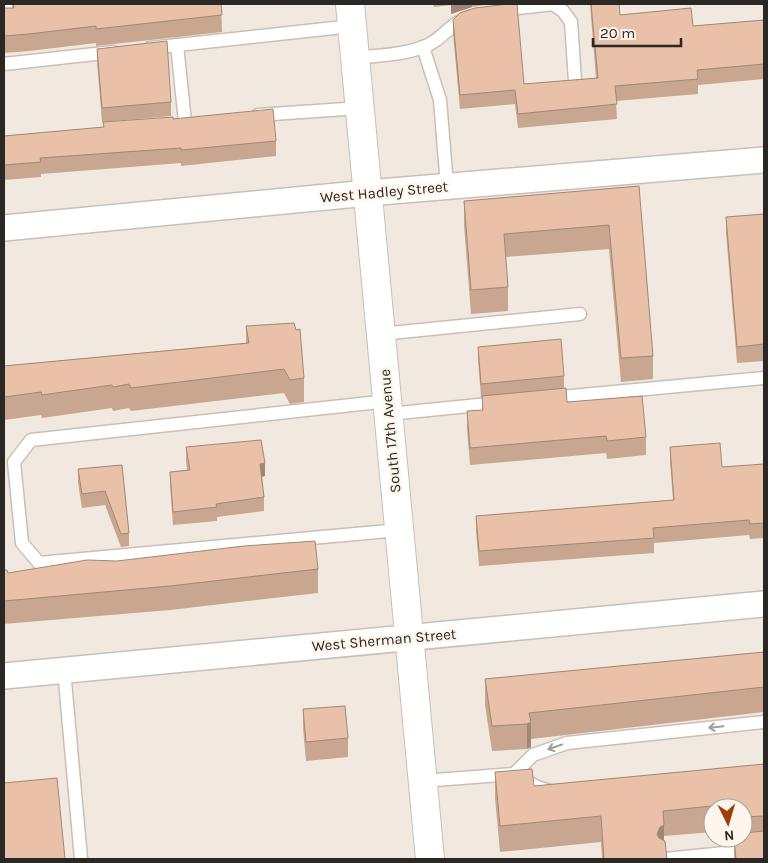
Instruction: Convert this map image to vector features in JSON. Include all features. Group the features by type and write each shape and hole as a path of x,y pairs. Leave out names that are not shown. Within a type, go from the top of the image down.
{"main road":[{"name":"South 17th Avenue","path":"351,15 430,859"}],"street":[{"name":"West Hadley Street","path":"4,228 368,193 764,160"},
{"name":"West Sherman Street","path":"4,676 764,604"}],"lane":[{"path":"4,7 38,4"},
{"path":"355,58 415,50 430,44 456,21 486,13 553,4 563,11 571,22 576,82"},
{"path":"4,64 177,45 351,15"},
{"path":"177,45 185,122"},
{"path":"423,46 440,100 447,186"},
{"path":"242,116 360,108"},
{"path":"381,334 580,314"},
{"path":"537,400 764,378"},
{"path":"399,530 39,563 22,543 14,462 30,440 388,408 507,402"},
{"path":"64,670 81,859"},
{"path":"514,774 533,755 567,743 764,722"},
{"path":"422,781 514,774 537,787 560,793"},
{"path":"665,859 764,849"}],"building":[{"path":"13,4 221,4 222,15 96,29 96,26 4,36 4,8 14,8"},
{"path":"517,4 524,84 598,78 591,4 619,4 620,15 691,8 693,26 764,20 764,64 697,70 698,79 615,86 617,104 518,114 515,90 460,95 453,20 460,13 475,8"},
{"path":"167,41 171,102 102,108 97,49"},
{"path":"273,109 276,141 181,150 181,148 40,158 41,162 4,165 4,136 104,127 103,122 173,117 173,119"},
{"path":"639,186 653,356 621,358 609,225 504,234 508,287 471,290 464,201"},
{"path":"764,214 764,344 737,347 726,217"},
{"path":"294,323 296,330 300,329 304,378 290,380 284,369 131,388 129,384 113,387 112,385 42,395 41,392 4,397 4,366 249,343 246,326"},
{"path":"561,339 564,376 481,384 478,347"},
{"path":"566,388 567,402 642,396 646,437 607,441 606,436 470,448 467,411 483,410 482,396"},
{"path":"261,440 265,463 260,464 264,497 216,504 217,507 173,512 170,472 190,470 186,447"},
{"path":"720,443 722,467 764,464 764,523 750,524 749,520 653,528 654,538 479,551 476,516 674,500 670,447"},
{"path":"122,465 129,533 121,534 105,491 82,494 78,469"},
{"path":"315,541 318,569 170,586 4,601 4,570 7,570 8,573 87,560 117,561 244,546"},
{"path":"764,652 764,687 529,713 531,722 527,724 492,726 485,679"},
{"path":"345,706 348,738 306,742 303,709"},
{"path":"764,764 764,816 753,817 753,798 703,798 703,807 663,811 664,825 660,827 657,834 659,838 665,841 667,859 604,859 601,816 500,826 495,772 532,769 534,786"},
{"path":"57,778 65,859 4,859 4,783"},
{"path":"764,831 764,859 736,859 735,848 753,848 753,832"}]}
